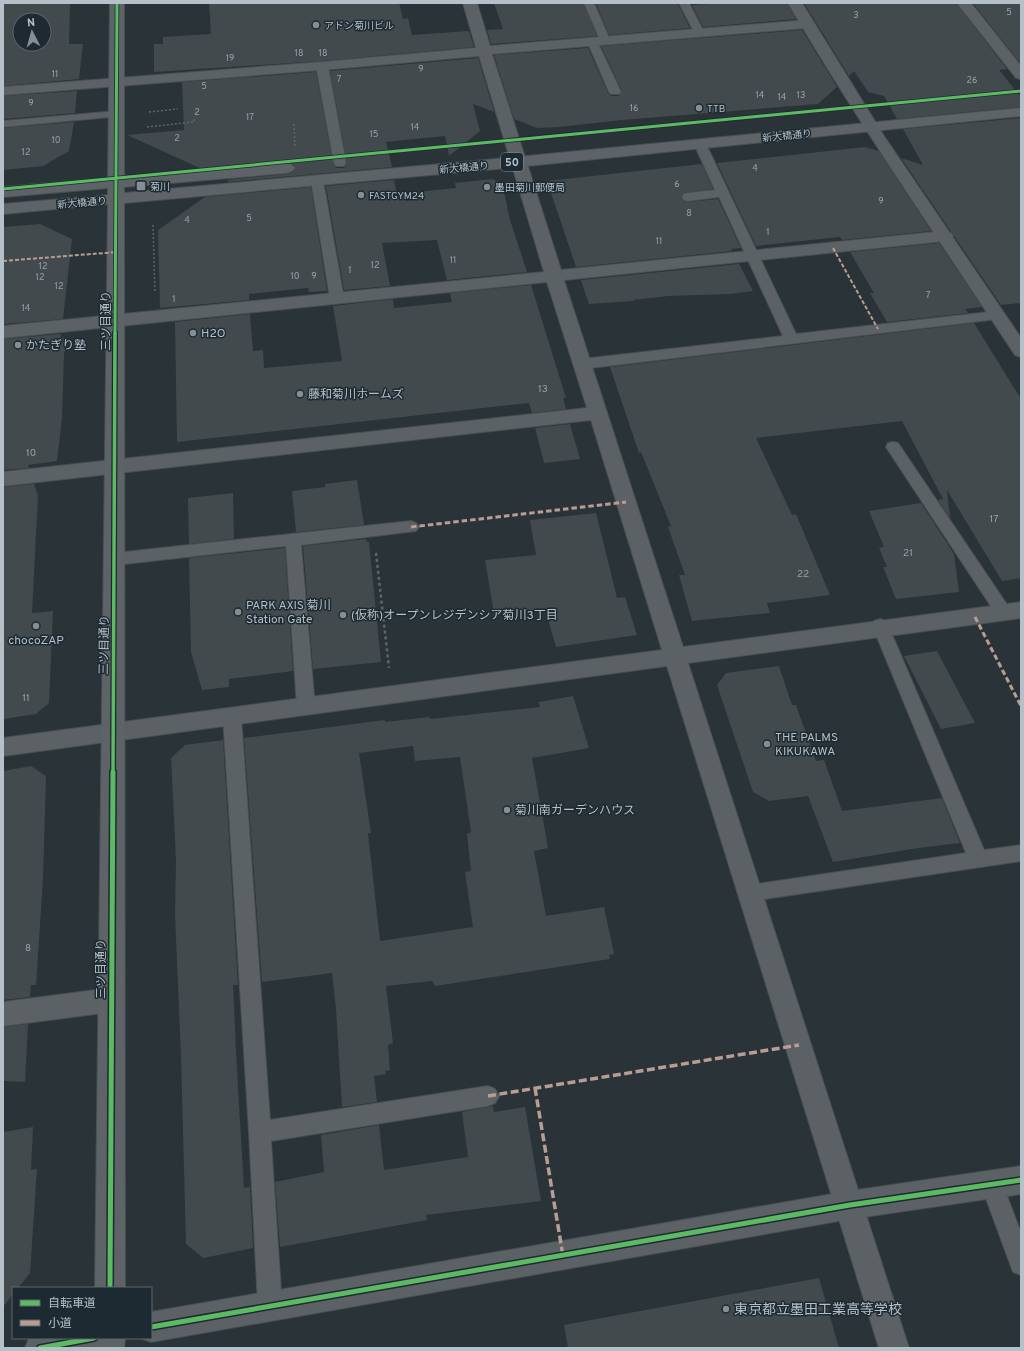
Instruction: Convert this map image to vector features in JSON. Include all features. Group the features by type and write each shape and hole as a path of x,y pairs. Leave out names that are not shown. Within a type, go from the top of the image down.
{"main road":[{"name":"三ツ目通り","path":"110,1287 116,466 117,3"},
{"name":"新大橋通り","path":"3,192 117,191 317,180 515,154 861,113 1021,97"},
{"name":"新大橋通り","path":"3,209 117,191 340,163 700,144 1021,112"}],"street":[{"path":"470,3 515,154 751,893 894,1348"},
{"path":"794,3 861,113 1021,351"},
{"path":"964,3 1021,75"},
{"path":"3,92 807,24"},
{"path":"3,332 945,236"},
{"path":"3,479 598,413"},
{"path":"3,747 675,657 881,627 1013,612"},
{"path":"3,1014 111,1000"},
{"path":"152,1327 850,1205 1021,1180"},
{"path":"40,1348 89,1339"}],"lane":[{"path":"589,3 598,41 615,92"},
{"path":"684,3 699,32"},
{"path":"322,66 340,163"},
{"path":"3,124 117,114"},
{"path":"700,144 791,339"},
{"path":"317,180 337,298"},
{"path":"688,197 723,193"},
{"path":"582,364 998,316"},
{"path":"893,447 1013,612"},
{"path":"115,559 411,527"},
{"path":"293,540 306,707"},
{"path":"881,627 978,859"},
{"path":"232,716 260,1132 270,1306"},
{"path":"751,893 1021,853"},
{"path":"260,1132 488,1096"},
{"path":"992,1185 1021,1264"}],"path":[{"path":"149,112 178,109"},
{"path":"147,127 194,122 194,117"},
{"path":"294,124 296,151"},
{"path":"153,226 155,299"},
{"path":"373,531 390,675"}],"building":[{"path":"3,3 70,3 69,44 83,44 79,79 3,86"},
{"path":"209,3 399,3 403,19 408,18 412,35 469,31 474,47 322,61 154,72 154,44 163,44 163,37 211,34"},
{"path":"494,3 583,3 597,36 491,44 487,30 503,29"},
{"path":"596,3 676,3 690,28 609,35"},
{"path":"728,3 787,3 796,19 703,27 692,5"},
{"path":"804,3 956,3 1007,69 999,70 1021,97 1021,107 897,119 884,96 868,92 854,71 849,76"},
{"path":"973,3 1021,3 1021,64"},
{"path":"802,30 837,87 818,104 622,120 559,127 537,128 514,119 494,55 588,48 608,93 611,96 619,96 622,91 601,46"},
{"path":"478,58 494,112 473,104 480,131 449,156 445,136 386,142 392,167 227,182 229,181 227,180 287,174 293,172 296,168 293,164 287,162 202,169 127,135 184,130 182,82 316,72 333,163 336,168 344,168 347,163 330,71"},
{"path":"77,91 75,113 3,119 3,96"},
{"path":"1021,118 1021,303 1001,305 901,158 923,165 903,129"},
{"path":"74,122 69,151 43,166 3,170 3,128"},
{"path":"865,147 879,151 931,231 842,240 840,237 756,246 717,163"},
{"path":"702,164 713,189 684,193 681,198 688,202 718,199 741,248 731,249 732,251 576,267 547,181"},
{"path":"492,179 502,183 510,220 527,272 447,280 437,240 382,243 390,286 344,290 326,186 394,180 397,194 456,188 455,183"},
{"path":"311,187 327,291 309,292 308,288 249,294 249,300 160,308 158,230 205,197"},
{"path":"40,224 72,239 63,319 3,324 3,227"},
{"path":"939,243 982,307 965,309 968,313 887,322 870,293 874,293 850,252"},
{"path":"739,264 753,291 730,294 668,296 633,300 634,301 589,304 581,280"},
{"path":"531,285 566,398 563,398 566,409 532,413 529,403 177,442 175,322 250,314 253,351 263,350 264,368 342,361 333,306 393,299 394,308 452,302 450,293"},
{"path":"974,323 1021,399 1021,578 1002,581 947,490 950,518 938,500 943,499 902,421 756,438 792,515 796,514 830,595 767,603 770,613 692,621 679,575 685,575 668,527 671,526 641,452 639,453 610,367"},
{"path":"61,334 61,338 68,338 64,354 62,418 57,461 28,465 29,468 3,470 3,339"},
{"path":"570,424 580,459 544,463 535,428"},
{"path":"357,480 364,525 296,532 292,491 325,487 325,484"},
{"path":"34,484 38,495 32,613 53,611 49,703 36,714 3,719 3,487"},
{"path":"233,493 234,539 189,544 188,498"},
{"path":"921,503 954,554 959,592 896,599 883,567 887,567 879,548 884,547 869,511"},
{"path":"596,513 617,598 625,597 637,635 556,647 545,609 494,614 485,560 536,555 530,520"},
{"name":"(仮称)オープンレジデンシア菊川3丁目","path":"366,539 367,542 369,542 381,662 313,669 303,546"},
{"name":"PARK AXIS 菊川 Station Gate","path":"285,548 293,671 229,679 229,687 202,690 191,652 189,558"},
{"path":"937,651 975,723 941,729 904,656"},
{"path":"779,666 792,705 796,705 816,761 824,760 842,811 942,798 960,843 918,848 833,862 808,796 769,801 753,792 717,685 726,673"},
{"path":"573,696 589,748 532,758 548,848 534,851 546,916 604,907 614,954 609,955 610,959 435,986 432,981 386,986 393,1043 388,1045 390,1070 385,1071 386,1074 374,1076 377,1102 342,1107 336,1009 332,973 262,982 244,738 385,720 385,722 430,717 430,719 540,707 539,702","holes":["413,746 415,761 460,757 471,832 467,834 471,871 465,872 473,927 380,941 368,833 371,833 359,753"]},
{"path":"223,740 238,985 233,985 237,1071 244,1188 250,1187 253,1248 203,1258 186,1244 181,1057 175,914 176,860 171,758 185,745"},
{"path":"31,766 46,776 43,879 36,985 31,985 30,997 3,1000 3,771"},
{"path":"28,1024 25,1082 3,1081 3,1027"},
{"path":"493,1106 494,1112 525,1107 541,1201 426,1215 427,1220 280,1247 275,1182 324,1172 321,1135 379,1125 384,1170 468,1157 462,1112"},
{"path":"33,1127 31,1170 37,1169 30,1273 19,1287 12,1287 12,1295 3,1307 3,1132"},
{"name":"東京都立墨田工業高等学校","path":"819,1278 839,1348 568,1348 564,1325"}],"marked path":[{"path":"833,248 878,329"},
{"path":"3,261 117,252"},
{"path":"411,527 626,502"},
{"path":"975,617 1021,706"},
{"path":"488,1096 799,1045"},
{"path":"535,1088 563,1256"}],"cycle path":[{"path":"110,1287 117,3"},
{"path":"3,189 1021,91"},
{"path":"152,1327 850,1205 1021,1180"},
{"path":"40,1348 89,1339"}],"place":[{"name":"アドン菊川ビル","path":"316,25"},
{"name":"TTB","path":"699,108"},
{"name":"菊川","path":"141,186"},
{"name":"墨田菊川郵便局","path":"487,187"},
{"name":"FASTGYM24","path":"361,195"},
{"name":"H2O","path":"193,333"},
{"name":"かたぎり塾","path":"18,345"},
{"name":"藤和菊川ホームズ","path":"300,394"},
{"name":"PARK AXIS 菊川 Station Gate","path":"238,612"},
{"name":"(仮称)オープンレジデンシア菊川3丁目","path":"343,615"},
{"name":"chocoZAP","path":"36,626"},
{"name":"THE PALMS KIKUKAWA","path":"767,744"},
{"name":"菊川南ガーデンハウス","path":"507,810"},
{"name":"東京都立墨田工業高等学校","path":"726,1309"}]}
